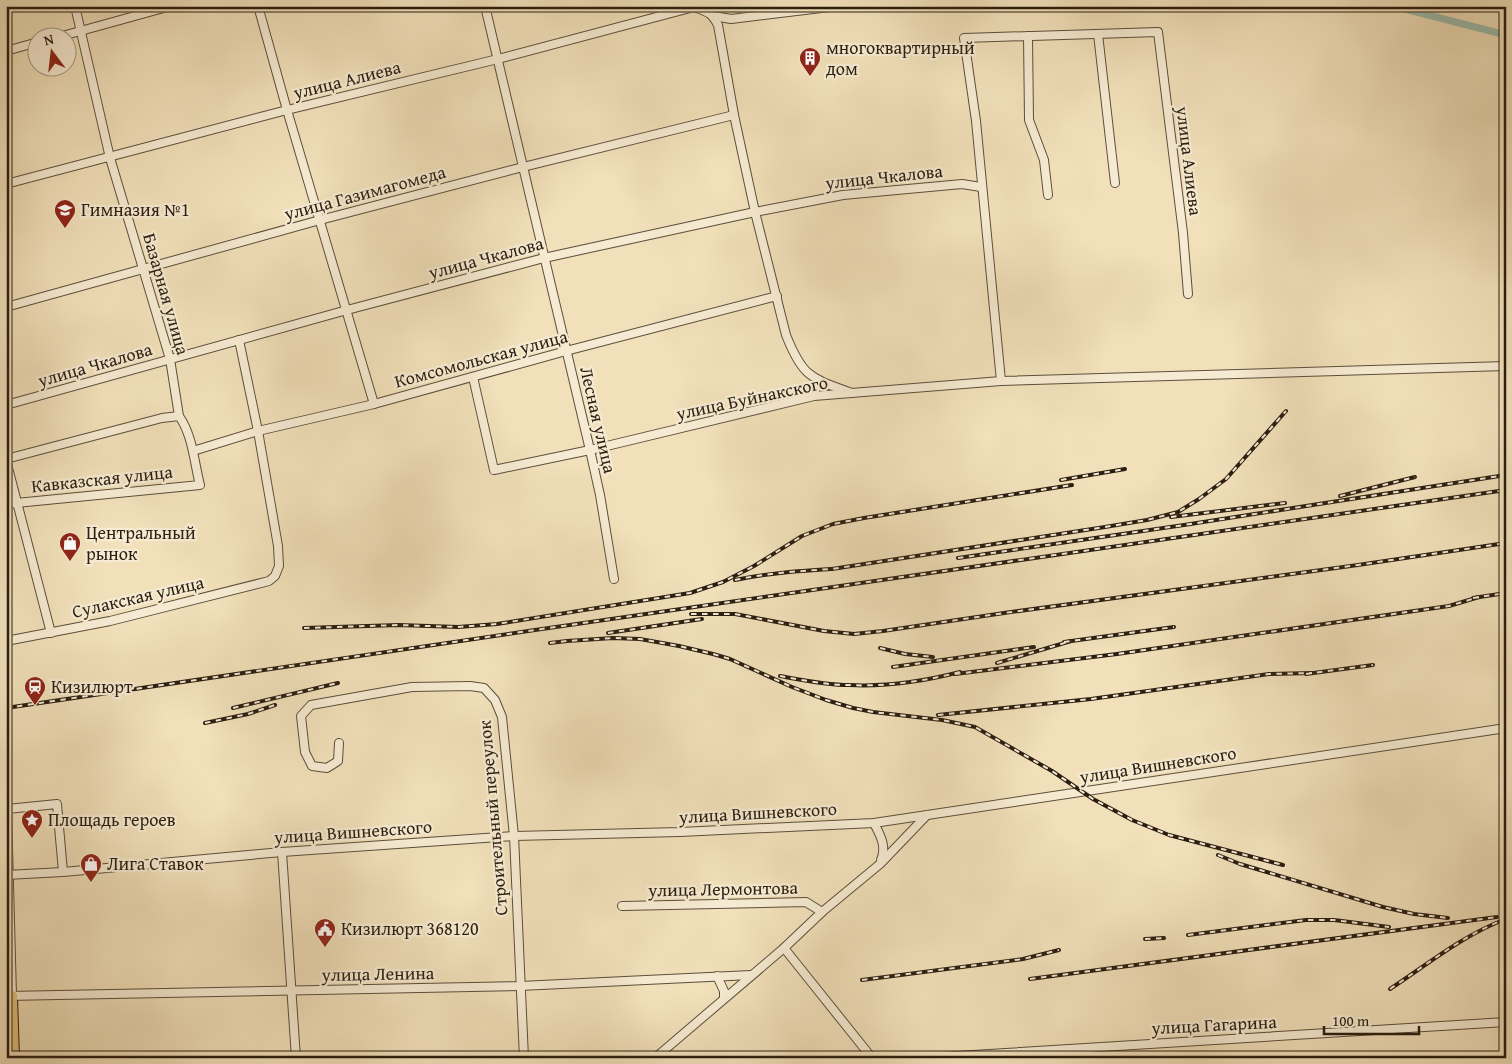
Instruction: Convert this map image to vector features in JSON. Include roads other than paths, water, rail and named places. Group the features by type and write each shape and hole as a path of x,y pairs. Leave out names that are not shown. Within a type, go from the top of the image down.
{"main road":[{"path":"9,996 14,1058"}],"street":[{"name":"Базарная улица","path":"75,6 110,158 170,360 179,416"},
{"path":"78,32 172,6"},
{"path":"258,6 374,404"},
{"name":"Лесная улица","path":"485,6 590,450 600,495 614,579"},
{"path":"694,7 713,16 731,20 838,6"},
{"name":"улица Алиева","path":"6,184 287,110 498,59 694,7"},
{"path":"713,16 718,25 734,115 755,212 786,335 802,369 816,380 852,393"},
{"name":"улица Алиева","path":"1098,34 1158,32 1183,233 1188,294"},
{"path":"1000,381 976,121 964,38 1098,34 1115,183"},
{"path":"1028,36 1028,120 1044,160 1048,195"},
{"path":"6,51 28,45"},
{"name":"улица Газимагомеда","path":"6,307 320,220 734,115"},
{"name":"улица Чкалова","path":"6,405 347,310 544,258 755,212 843,195 962,184 982,186"},
{"name":"Комсомольская улица","path":"193,451 258,431 374,404 777,296"},
{"path":"239,340 258,431"},
{"name":"улица Буйнакского","path":"473,377 494,470 590,450 814,396 1000,381 1506,366"},
{"path":"50,633 6,459 162,418 179,416 184,424 193,451"},
{"name":"Сулакская улица","path":"6,642 110,621 269,581 275,576 279,566 278,546 258,431"},
{"name":"Кавказская улица","path":"6,504 200,485 193,451"},
{"name":"Строительный переулок","path":"339,743 338,761 327,768 312,766 305,752 301,716 311,705 412,687 470,686 484,688 495,700 502,717 514,836 524,1058"},
{"name":"улица Вишневского","path":"8,875 63,872 282,852 514,836 680,832 874,823 1506,728"},
{"path":"9,996 7,809 57,804 63,872"},
{"path":"655,1058 784,948 822,912 880,864 927,815"},
{"path":"874,823 882,837 884,846 880,864"},
{"path":"282,852 296,1058"},
{"name":"улица Лермонтова","path":"622,906 806,902 822,912"},
{"path":"784,948 872,1058"},
{"name":"улица Ленина","path":"9,996 520,986 751,975"},
{"path":"717,976 724,991 724,998"},
{"name":"улица Гагарина","path":"924,1058 1506,1022"}],"waterway":[{"path":"1393,6 1506,35"}],"railway":[{"path":"735,580 771,574 832,569 1105,527 1147,520 1178,512 1226,479 1286,411"},
{"path":"1061,480 1125,469"},
{"path":"958,558 1506,475"},
{"path":"1340,496 1415,477"},
{"path":"304,628 399,625 458,627 497,624 690,593 723,582 754,566 802,536 833,524 1072,485"},
{"path":"6,708 1506,490"},
{"path":"1171,517 1285,503"},
{"path":"691,614 735,614 824,631 854,634 1506,543"},
{"path":"1473,598 1506,593"},
{"path":"955,674 1117,654 1449,606 1479,597"},
{"path":"608,633 702,619"},
{"path":"1064,642 1174,627"},
{"path":"550,643 613,638 640,639 679,646 730,659 792,687 853,708 942,720 975,727 1052,771 1093,799 1132,820 1169,835 1283,865"},
{"path":"997,663 1071,641"},
{"path":"893,667 1034,647"},
{"path":"880,648 905,654 933,657"},
{"path":"1306,674 1373,665"},
{"path":"780,676 832,684 877,685 919,681 960,672"},
{"path":"938,715 1091,699 1269,674 1312,673"},
{"path":"233,708 338,683"},
{"path":"205,723 248,714 275,705"},
{"path":"1218,855 1240,864 1383,907 1414,914 1448,918"},
{"path":"1030,979 1497,917"},
{"path":"1390,989 1460,942 1506,919"},
{"path":"1188,935 1306,920 1334,920 1389,927"},
{"path":"1145,939 1164,938"},
{"path":"862,980 1023,959 1059,950"}],"place":[{"name":"многоквартирный дом","path":"810,77"},
{"name":"Гимназия №1","path":"65,229"},
{"name":"Центральный рынок","path":"70,562"},
{"name":"Кизилюрт","path":"35,706"},
{"name":"Площадь героев","path":"32,839"},
{"name":"Лига Ставок","path":"91,883"},
{"name":"Кизилюрт 368120","path":"325,948"}]}
